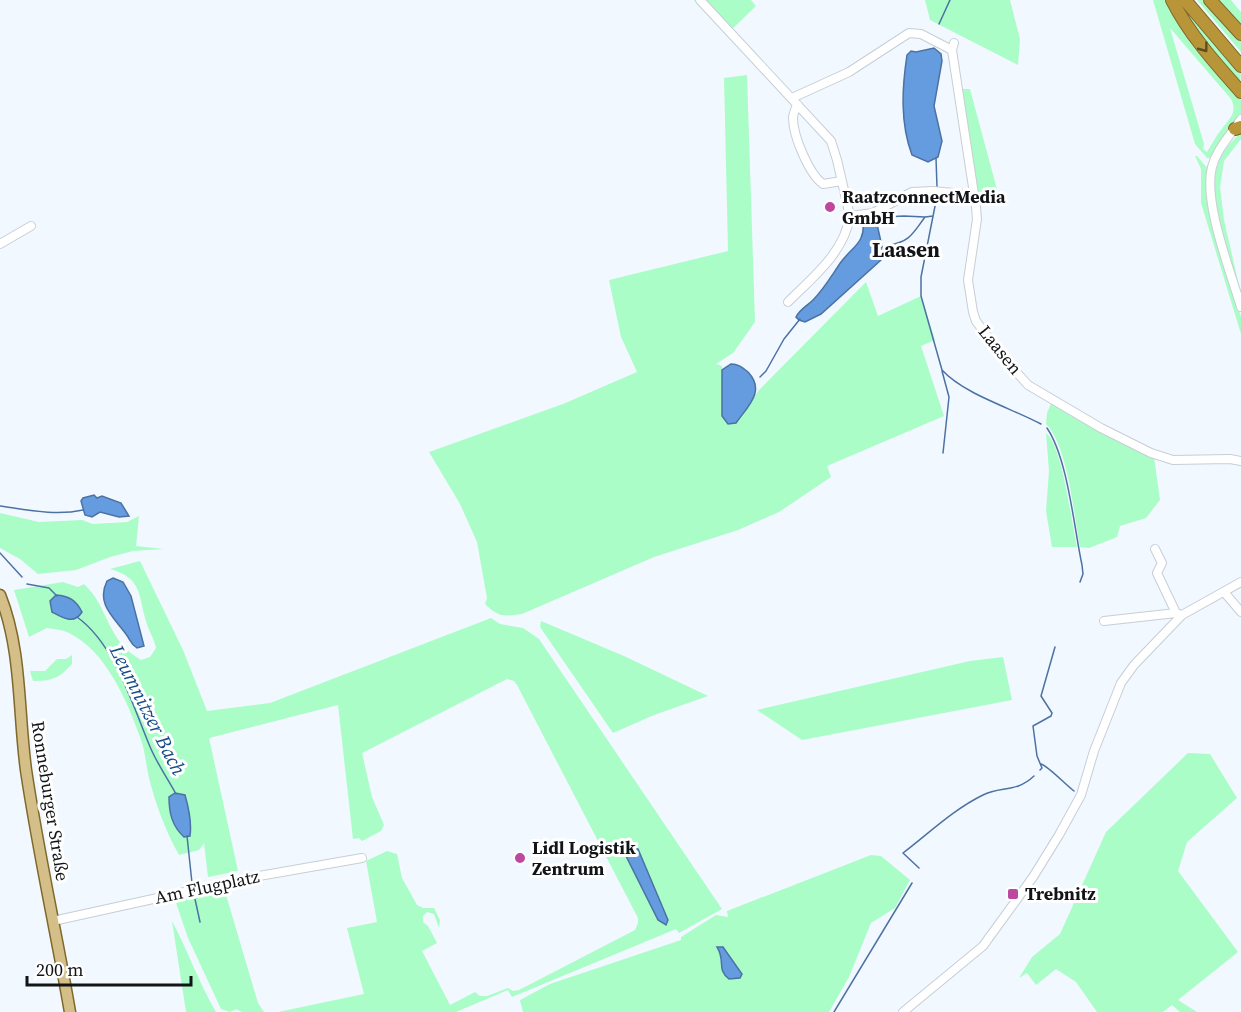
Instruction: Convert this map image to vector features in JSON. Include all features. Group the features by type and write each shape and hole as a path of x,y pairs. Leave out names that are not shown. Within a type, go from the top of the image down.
{"highway":[{"path":"1172,0 1177,11 1215,63 1241,92"},
{"path":"1185,0 1241,66"},
{"path":"1193,0 1241,58"},
{"path":"1210,0 1241,34"}],"main road":[{"name":"Ronneburger Straße","path":"0,595 14,640 24,753 33,816 70,1012"}],"street":[{"path":"700,0 831,141 850,216 848,227 826,264 788,302"},
{"name":"Laasen","path":"795,101 849,72 909,33 921,34 953,47 977,219 968,280 976,321 1002,356 1028,385 1101,428 1138,447 1173,460 1230,459 1241,461"},
{"path":"795,101 793,115 797,139 817,180 823,184 842,181"},
{"path":"1239,125 1219,150 1212,165 1209,189 1212,207 1241,307"},
{"path":"850,216 873,213 912,192 933,191 973,195"},
{"path":"0,244 31,226"},
{"path":"1155,549 1162,563 1157,573 1179,614"},
{"path":"1104,621 1179,614 1241,582"},
{"path":"1224,592 1241,612"},
{"path":"903,1012 983,946 995,932 1059,835 1081,795 1094,750 1121,683 1179,614"},
{"name":"Am Flugplatz","path":"53,921 263,875 362,858"}],"green space":[{"path":"694,0 751,0 756,6 727,34"},
{"path":"925,0 1010,0 1020,39 1018,65 930,20"},
{"path":"1153,0 1170,0 1241,100 1241,114 1211,158 1207,158 1195,144","holes":["1170,28 1231,99 1234,108 1232,116 1207,152 1203,149 1204,144"]},
{"path":"1179,0 1182,0 1241,70 1240,84 1197,31"},
{"path":"1197,0 1207,0 1241,38 1241,52"},
{"path":"1215,0 1231,0 1241,12 1241,27"},
{"path":"747,75 755,322 733,353 716,364 722,366 722,417 736,423 759,390 866,282 878,316 921,296 935,340 921,346 944,416 827,466 831,477 779,512 738,530 654,557 522,614 498,614 485,604 487,598 477,542 460,504 429,452 563,404 637,372 621,337 609,280 728,251 724,78"},
{"path":"961,89 970,89 999,197 977,201 970,137"},
{"path":"1241,133 1241,139 1224,161 1220,187 1224,220 1241,294 1220,222 1215,181 1222,156 1229,144"},
{"path":"1195,156 1208,169 1206,181 1208,207 1241,317 1241,334 1201,203 1201,169"},
{"path":"1052,401 1114,439 1154,457 1160,500 1146,518 1120,526 1117,537 1089,548 1080,547 1065,464 1054,434 1046,424 1047,413"},
{"path":"1046,433 1052,440 1062,468 1077,547 1052,547 1046,511 1049,471"},
{"path":"0,513 39,522 82,520 93,524 127,522 139,516 136,546 164,549 133,551 76,570 38,574 20,559 0,548"},
{"path":"140,561 183,650 207,711 270,703 491,618 500,624 523,628 539,639 722,909 679,933 676,929 512,997 508,990 456,1012 278,1012 364,994 347,928 377,922 366,861 387,851 397,854 402,878 417,905 423,908 434,908 440,920 439,928 434,914 427,912 423,916 423,922 428,926 437,943 422,951 450,1005 475,992 480,996 487,996 508,988 513,991 519,990 635,930 638,918 517,685 514,681 507,679 362,753 372,797 384,825 381,831 362,841 359,838 353,839 338,705 209,738 238,871 208,877 204,843 199,850 179,855 169,836 155,798 135,723 122,693 104,664 82,641 67,632 47,628 29,637 14,590 63,582 78,587 84,584 99,603 121,643 141,660 150,657 156,648 137,588 128,577 110,569","holes":["175,793 191,827 189,836 184,836 174,824 169,798"]},
{"path":"541,621 624,656 708,696 654,715 613,733 540,627"},
{"path":"72,655 72,664 59,676 33,681 30,671 45,671 57,659 66,659"},
{"path":"1003,657 1012,700 802,740 757,710 970,661"},
{"path":"1188,753 1210,754 1237,798 1187,842 1178,871 1238,952 1178,1000 1197,1012 1180,1012 1172,1005 1163,1012 1097,1012 1076,982 1056,969 1036,985 1027,973 1019,978 1032,957 1060,934 1106,832"},
{"path":"871,855 881,856 910,880 895,908 871,923 849,977 829,1012 523,1012 520,1000 550,984 681,940 681,937 716,915 728,917 727,911"},
{"path":"224,888 258,1003 264,1012 242,1012 236,1009 230,1012 221,1009 188,938 175,900"},
{"path":"172,921 204,990 216,1012 186,1012"}],"water":[{"path":"934,48 941,54 942,61 934,106 942,141 938,157 928,162 912,155 905,131 903,93 907,55 911,51"},
{"path":"875,215 884,256 821,314 805,322 799,320 796,317 798,314 821,291 841,262 861,239 863,219"},
{"path":"731,364 740,366 748,372 753,379 755,392 750,404 736,423 728,424 722,416 722,370"},
{"path":"94,495 97,498 102,496 121,503 129,516 119,517 100,512 92,517 85,515 81,501 83,498"},
{"path":"113,578 123,582 131,596 144,646 137,648 132,644 105,605 104,590 107,581"},
{"path":"56,595 72,599 82,612 79,616 72,619 64,618 52,612 50,601"},
{"path":"175,793 185,795 190,816 190,836 184,837 172,819 169,797"},
{"path":"633,846 638,849 668,920 666,925 658,920 626,856 626,850"},
{"path":"717,947 723,947 742,974 740,978 729,979 725,975"}],"waterway":[{"path":"939,24 950,0"},
{"path":"936,158 937,187"},
{"path":"937,196 921,277 921,296 942,370 951,379 975,393 1041,424"},
{"path":"889,245 902,242 914,232 925,217 933,216"},
{"path":"884,217 925,217"},
{"path":"760,377 766,371 784,339 800,319"},
{"path":"942,371 949,397 943,453"},
{"path":"1047,428 1054,441 1065,475 1082,565 1083,574 1080,582"},
{"path":"0,506 31,511 73,512 83,510"},
{"name":"Leumnitzer Bach","path":"0,553 22,577"},
{"name":"Leumnitzer Bach","path":"27,584 49,588 57,596"},
{"name":"Leumnitzer Bach","path":"77,617 91,629 113,660 154,755 176,794"},
{"path":"1040,770 1042,768 1037,756 1033,726 1051,716 1052,713 1041,696 1055,647"},
{"path":"1041,764 1074,791"},
{"path":"919,868 903,853 972,801 990,792 1021,785 1034,776"},
{"name":"Leumnitzer Bach","path":"187,836 192,883"},
{"path":"834,1012 912,883"},
{"name":"Leumnitzer Bach","path":"195,899 200,922"}],"place":[{"name":"RaatzconnectMedia GmbH","path":"830,207"},
{"name":"Lidl Logistik Zentrum","path":"520,858"},
{"name":"Trebnitz","path":"1013,894"}],"district":[{"name":"Laasen","path":"906,250"}]}
